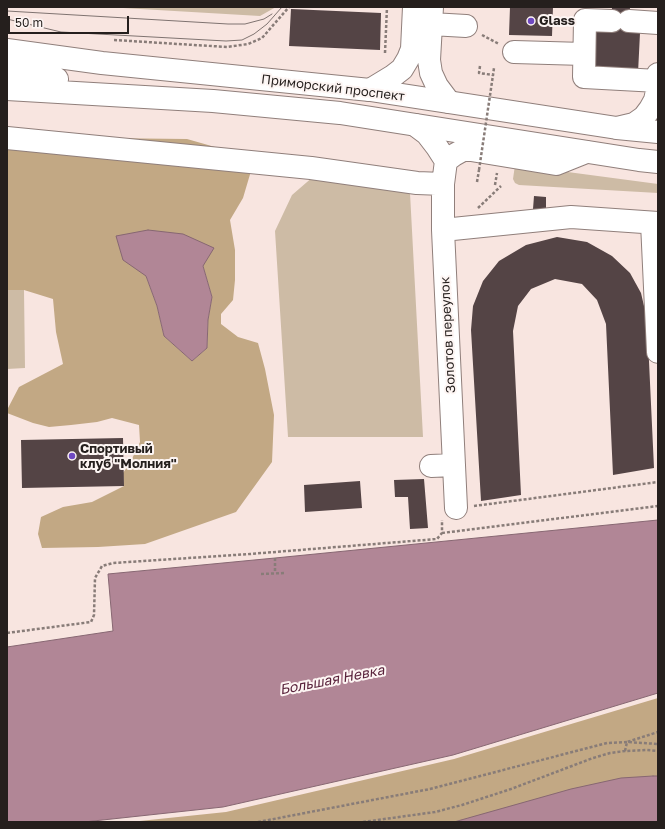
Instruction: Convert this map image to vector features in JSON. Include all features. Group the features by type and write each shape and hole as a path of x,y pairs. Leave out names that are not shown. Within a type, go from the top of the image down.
{"main road":[{"path":"370,90 402,69 408,59 412,49 414,7"},
{"path":"449,102 437,86 431,73 429,60 431,16 466,26"},
{"path":"658,23 585,20 584,54 584,77 658,81"},
{"name":"Приморский проспект","path":"7,50 102,63 370,90 617,128 658,132"},
{"path":"514,52 584,54"},
{"name":"Приморский проспект","path":"7,72 213,101"},
{"path":"617,128 634,124 644,117 655,100 658,74"},
{"name":"Приморский проспект","path":"7,89 213,101 340,113 658,162"},
{"path":"415,124 427,134 446,161 463,150 471,150 556,164 586,152"},
{"path":"7,138 311,168 417,183 443,184"},
{"name":"Золотов переулок","path":"446,161 443,184 443,230 456,508"},
{"path":"443,230 571,217 655,223 658,352"},
{"path":"431,466 454,465"}],"path":[{"path":"114,40 227,47 248,44 262,38 289,7"},
{"path":"385,53 387,7"},
{"path":"466,26 514,52"},
{"path":"480,66 479,73 493,75"},
{"path":"477,182 494,68"},
{"path":"7,633 91,622 94,615 95,578 102,566 113,563 437,539 442,532 442,510 658,482"},
{"path":"442,532 658,506"},
{"path":"275,558 275,573"},
{"path":"261,574 284,573"},
{"path":"627,742 658,732"},
{"path":"625,750 627,742"},
{"path":"258,822 430,789 607,743 627,742 658,744"},
{"path":"363,822 435,812 462,805 511,790 593,758 625,750 658,751"}],"shaded area":[{"path":"106,7 276,7 260,16"},
{"path":"7,137 187,139 222,149 251,171 243,198 230,220 235,250 235,280 233,300 221,314 221,324 238,337 258,343 274,415 272,462 236,512 145,544 42,548 38,534 41,517 63,507 92,502 124,486 123,473 130,463 140,442 139,425 112,418 97,422 49,427 33,423 7,413 7,410 19,387 63,364 56,332 53,299 24,290 7,290","holes":["203,266 212,297 208,320 207,348 192,361 164,336 157,306 146,276"]},
{"path":"515,165 658,184 658,193 519,185 515,183 513,179"},
{"path":"314,176 410,193 423,437 288,437 275,231 292,195"},
{"path":"7,290 24,290 25,368 7,369"},
{"path":"658,698 658,776 454,822 130,822 226,812 454,759"}],"water":[{"path":"148,230 183,234 214,248 203,266 212,297 208,320 207,348 192,361 164,336 157,306 146,276 123,260 116,236"},
{"name":"Большая Невка","path":"658,520 658,693 453,755 223,807 84,822 7,822 7,647 113,631 108,574"},
{"path":"658,776 658,822 454,822 571,789 621,778"}],"building":[{"name":"Glass","path":"510,7 553,7 552,36 509,35"},
{"path":"612,7 630,7 629,33 640,33 638,73 593,71 594,32 611,32"},
{"path":"291,9 381,13 380,50 289,46"},
{"path":"534,196 546,197 546,209 533,209"},
{"path":"557,237 587,242 612,256 630,273 641,293 647,319 654,468 613,475 606,324 597,300 582,284 555,279 531,289 518,306 513,331 521,495 481,501 471,330 473,306 483,281 499,261 526,245"},
{"name":"Спортивый клуб \"Молния\"","path":"123,438 124,486 22,488 21,440"},
{"path":"424,479 428,528 410,529 408,497 395,497 394,480"},
{"path":"360,481 362,508 305,512 304,485"}],"tram line":[{"path":"7,19 61,32 226,41 242,40 254,34 267,24 282,7"},
{"path":"7,11 228,24 245,24 264,19 272,14"}],"place":[{"name":"Glass","path":"531,21"},
{"name":"Спортивый клуб \"Молния\"","path":"72,456"}]}
